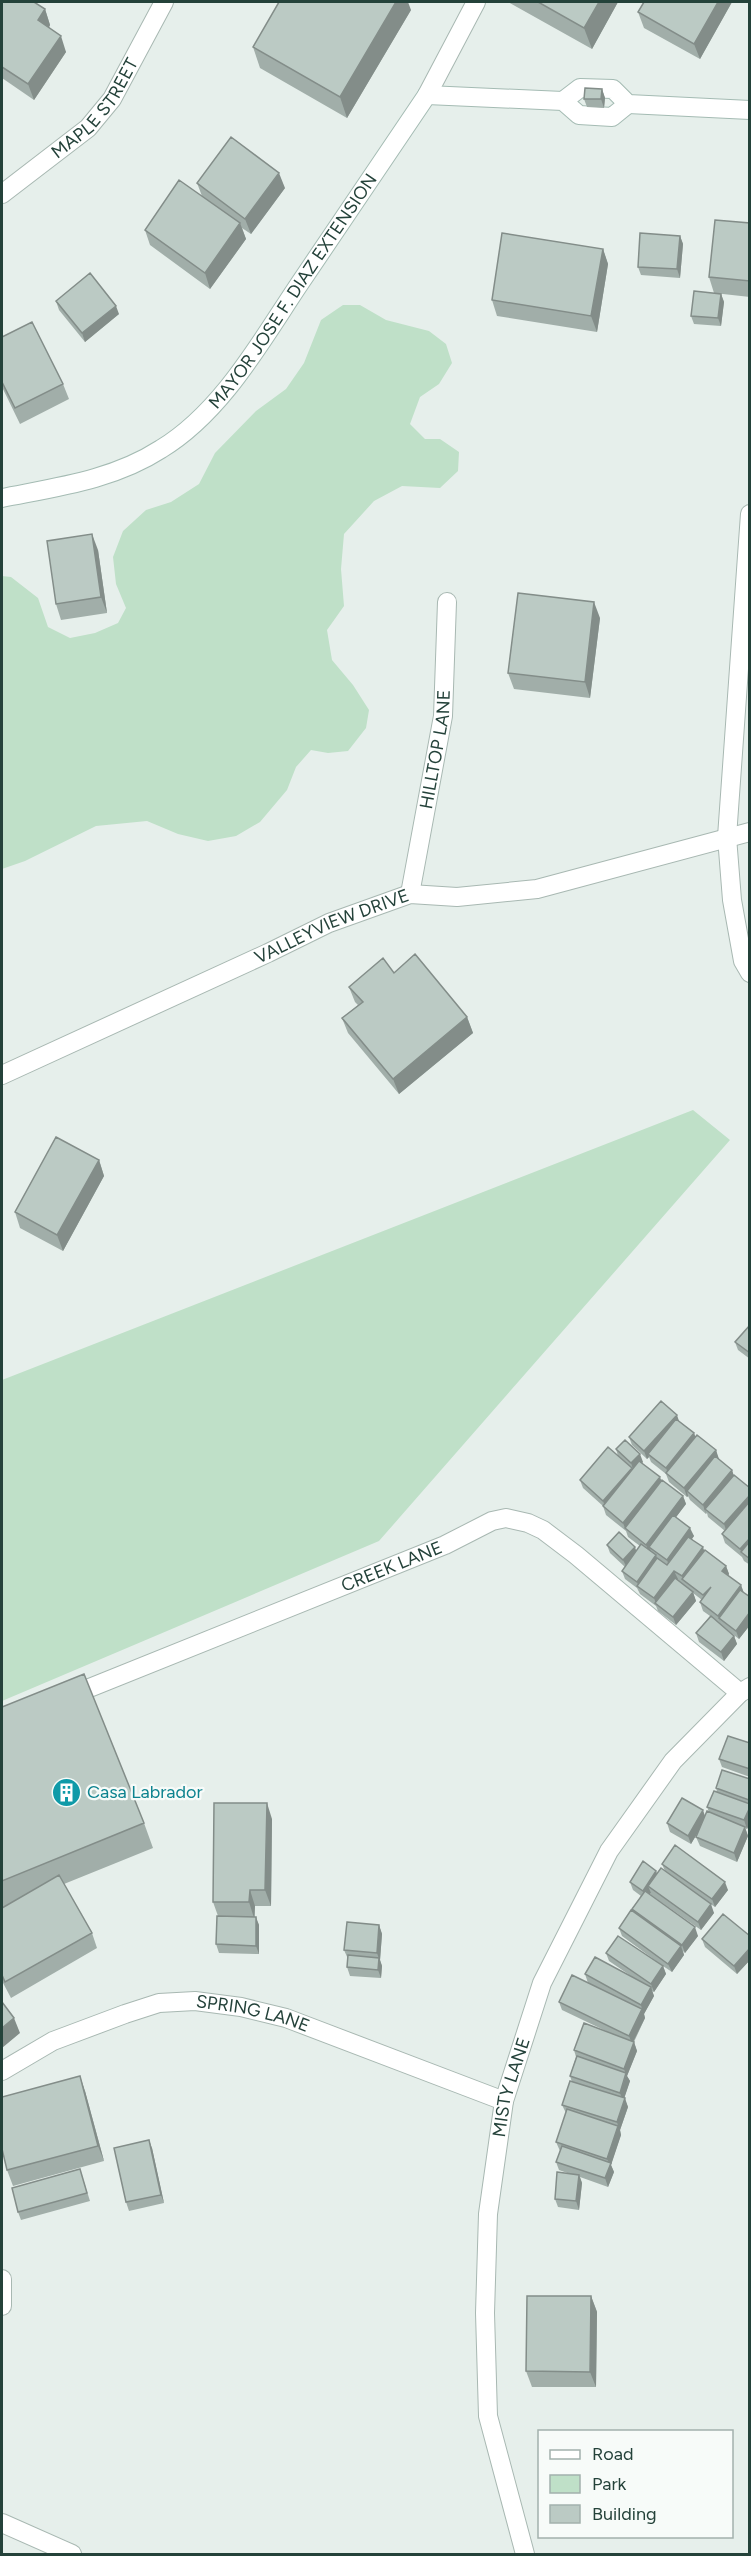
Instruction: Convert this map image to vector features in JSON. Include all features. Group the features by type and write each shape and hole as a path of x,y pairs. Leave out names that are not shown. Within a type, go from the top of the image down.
{"street":[{"name":"MAPLE STREET","path":"2,195 88,128 112,99 164,2"},
{"name":"MAYOR JOSE F. DIAZ EXTENSION","path":"2,498 84,482 124,470 162,449 194,424 222,394 258,345 427,95 476,2"},
{"path":"563,101 580,88 613,89 628,104"},
{"path":"427,95 563,101 579,115 587,116 612,117 628,104 750,110"},
{"path":"750,514 727,837 732,900 743,961 750,973"},
{"name":"HILLTOP LANE","path":"410,894 443,716 447,602"},
{"name":"VALLEYVIEW DRIVE","path":"2,1075 329,923 410,894 457,897 537,889 750,832"},
{"name":"CREEK LANE","path":"46,1706 445,1545 492,1521 506,1518 528,1523 543,1530 745,1690"},
{"name":"MISTY LANE","path":"525,2554 488,2416 484,2313 488,2214 504,2101 542,1983 609,1851 673,1761 745,1690"},
{"name":"SPRING LANE","path":"2,2071 53,2041 125,2014 159,2003 195,2001 241,2007 286,2018 504,2101"},
{"path":"2,2279 2,2306"},
{"path":"2,2523 72,2554"}],"green space":[{"path":"343,305 360,305 386,320 429,331 446,344 452,363 439,384 420,397 410,424 425,439 440,439 459,452 458,471 440,488 402,486 374,501 344,534 341,569 344,606 327,630 332,660 353,685 369,710 366,728 348,751 328,753 311,750 296,767 287,790 260,822 236,836 208,841 178,834 147,821 96,826 25,861 2,869 2,576 11,577 38,598 48,627 70,638 95,633 118,623 126,608 116,584 113,557 123,531 146,510 171,502 199,484 215,453 256,411 286,389 304,363 321,320"},
{"path":"693,1110 730,1140 379,1541 2,1701 2,1380"}],"building":[{"path":"2,2 34,2 45,9 38,20 61,36 28,84 2,67"},
{"path":"279,2 396,2 340,97 253,47"},
{"path":"538,2 599,2 584,28"},
{"path":"644,2 718,2 694,44 638,12"},
{"path":"585,88 602,89 601,99 584,99"},
{"path":"231,137 279,173 245,219 197,183"},
{"path":"179,180 240,223 205,273 145,230"},
{"path":"715,220 750,223 750,281 709,277"},
{"path":"502,233 603,249 591,316 492,300"},
{"path":"640,233 680,236 677,269 638,267"},
{"path":"90,273 116,306 82,333 56,301"},
{"path":"694,291 721,294 718,318 691,316"},
{"path":"32,322 63,384 15,408 2,382 2,337"},
{"path":"92,534 101,597 56,604 47,541"},
{"path":"518,593 594,602 585,682 508,673"},
{"path":"415,954 467,1017 393,1079 342,1018 363,1002 349,987 383,958 394,973"},
{"path":"56,1137 99,1160 57,1235 15,1212"},
{"path":"750,1325 750,1353 735,1342"},
{"path":"661,1401 677,1415 644,1451 629,1437"},
{"path":"676,1419 694,1433 666,1468 648,1454"},
{"path":"697,1435 716,1450 684,1488 666,1473"},
{"path":"625,1440 640,1454 631,1463 616,1449"},
{"path":"608,1447 632,1468 603,1501 580,1480"},
{"path":"715,1456 732,1470 703,1505 687,1491"},
{"path":"639,1461 660,1477 623,1523 603,1506"},
{"path":"734,1475 750,1488 750,1495 724,1524 705,1509"},
{"path":"662,1480 683,1496 646,1545 625,1528"},
{"path":"750,1501 750,1538 740,1549 722,1534"},
{"path":"673,1515 690,1528 667,1560 649,1547"},
{"path":"619,1532 635,1547 623,1560 607,1545"},
{"path":"688,1537 703,1547 682,1576 674,1571 654,1598 637,1586 657,1558 667,1565"},
{"path":"750,1541 750,1559 741,1552"},
{"path":"641,1544 656,1555 637,1582 622,1571"},
{"path":"705,1550 726,1566 722,1571 741,1585 718,1616 700,1602 711,1587 703,1595 682,1579"},
{"path":"675,1578 693,1592 673,1617 655,1603"},
{"path":"740,1590 750,1597 750,1612 736,1631 719,1618"},
{"path":"711,1616 734,1636 721,1652 696,1633"},
{"name":"Casa Labrador","path":"84,1674 144,1823 2,1881 2,1707"},
{"path":"728,1736 750,1743 750,1769 719,1759"},
{"path":"722,1770 750,1779 749,1800 716,1788"},
{"path":"714,1791 750,1804 744,1820 707,1807"},
{"path":"682,1798 703,1810 688,1836 667,1823"},
{"path":"214,1803 267,1803 265,1890 250,1890 249,1902 213,1902"},
{"path":"707,1811 745,1827 734,1853 696,1837"},
{"path":"675,1845 725,1882 712,1899 662,1864"},
{"path":"643,1861 656,1871 643,1891 630,1882"},
{"path":"661,1868 711,1904 698,1922 648,1886"},
{"path":"59,1875 92,1933 5,1982 2,1975 2,1908"},
{"path":"645,1891 695,1927 682,1945 632,1909"},
{"path":"631,1910 681,1946 668,1964 619,1928"},
{"path":"723,1914 750,1936 750,1948 734,1966 702,1939"},
{"path":"217,1916 256,1917 256,1946 216,1944"},
{"path":"347,1922 379,1925 377,1953 344,1950"},
{"path":"618,1936 663,1966 651,1984 606,1953"},
{"path":"348,1955 379,1958 378,1970 347,1967"},
{"path":"595,1957 651,1987 641,2005 585,1974"},
{"path":"572,1975 642,2009 629,2036 559,2002"},
{"path":"2,2002 14,2018 2,2028"},
{"path":"584,2023 634,2042 624,2069 574,2050"},
{"path":"577,2056 626,2073 620,2093 570,2076"},
{"path":"80,2076 98,2146 7,2170 2,2149 2,2097"},
{"path":"570,2081 625,2098 617,2122 562,2105"},
{"path":"567,2109 618,2126 607,2159 556,2142"},
{"path":"149,2140 161,2195 126,2202 114,2148"},
{"path":"562,2146 611,2163 605,2178 556,2162"},
{"path":"80,2169 87,2193 18,2212 12,2188"},
{"path":"557,2172 579,2175 576,2201 555,2199"},
{"path":"527,2296 591,2296 590,2372 526,2371"}],"place":[{"name":"Casa Labrador","path":"66,1792"}]}
